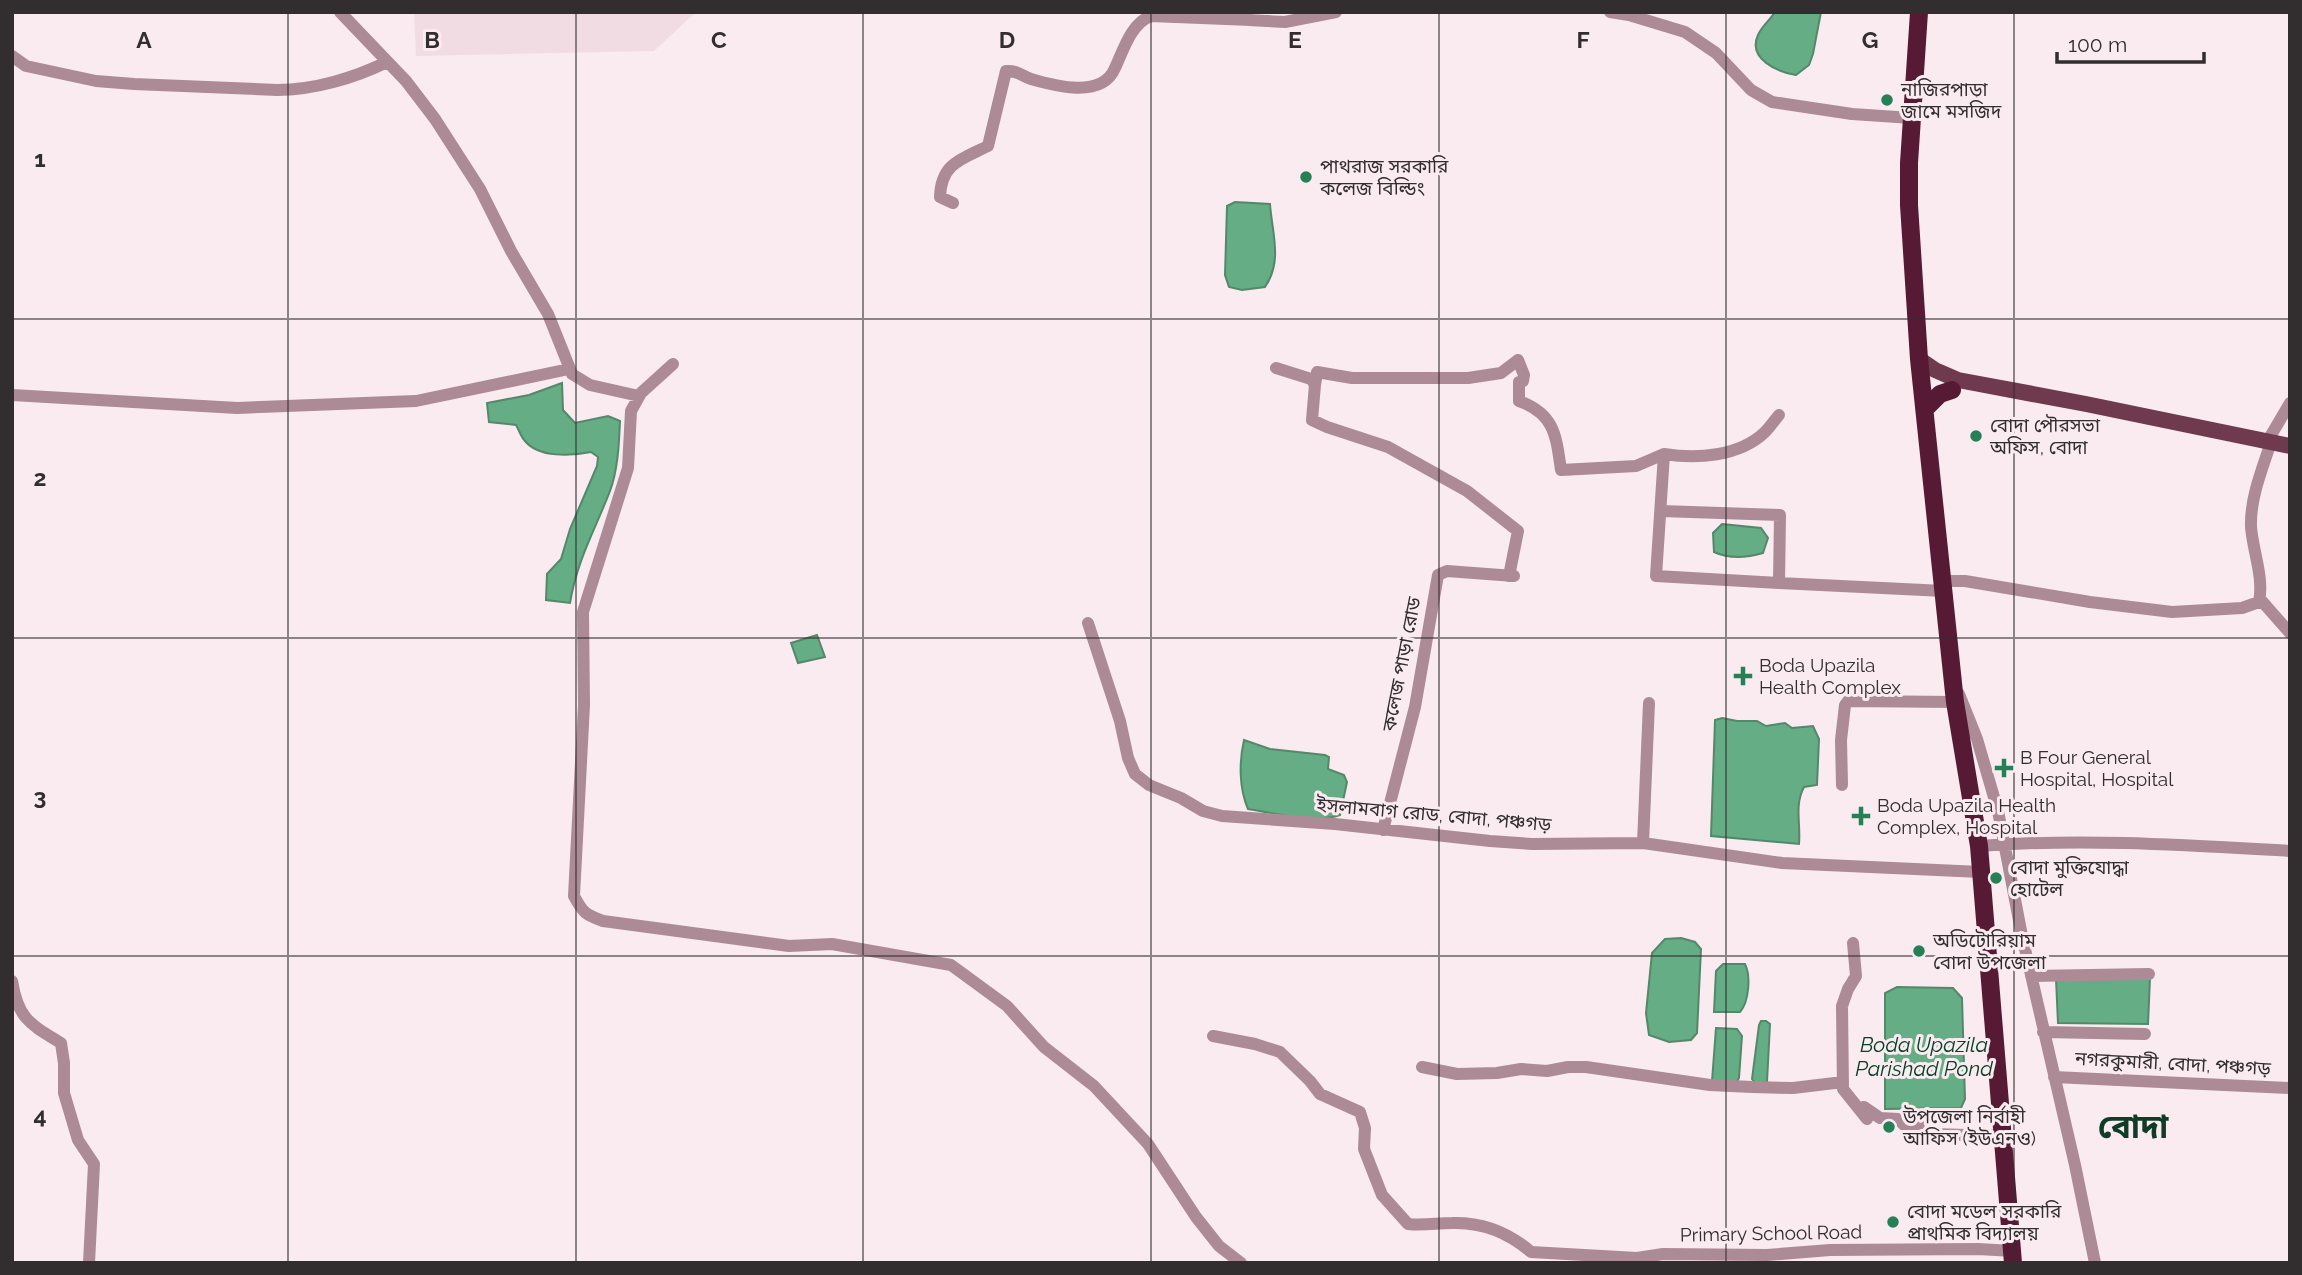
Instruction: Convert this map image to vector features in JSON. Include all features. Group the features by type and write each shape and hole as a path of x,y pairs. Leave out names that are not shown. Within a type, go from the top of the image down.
{"highway":[{"path":"1919,12 1909,163 1909,205 1919,359 1952,678 1979,846 2013,1257"},
{"path":"1926,409 1940,394 1952,390"}],"main road":[{"path":"1919,359 1958,380 2290,446"},
{"path":"1923,383 1937,389 1952,390 1992,386"}],"street":[{"path":"340,12 406,82 435,119 480,189 511,251 548,314 572,374 590,385 639,396"},
{"path":"953,203 940,197 944,173 950,165 988,146 1006,71 1081,89 1100,83 1112,75 1126,42 1144,19 1151,16 1285,22 1336,12"},
{"path":"1611,12 1685,32 1716,53 1751,90 1772,102 1852,114 1912,118"},
{"path":"12,56 26,65 96,81 277,90 292,90 335,81 387,62"},
{"path":"1276,368 1311,379 1468,378 1501,373 1518,360 1524,375 1523,381 1518,382 1519,401 1542,411 1551,425 1559,448 1561,470 1636,466 1664,454 1700,457 1726,452 1764,433 1779,415"},
{"path":"673,364 639,396 631,411 628,468 583,612 584,705 574,896 580,908 586,915 603,921 789,947 832,944 951,965 1007,1006 1044,1047 1094,1086 1148,1144 1196,1217 1219,1246 1241,1263"},
{"path":"12,395 237,408 416,401 569,369"},
{"name":"কলেজ পাড়া রোড","path":"1316,379 1312,420 1388,447 1467,491 1518,531 1512,576 1447,571 1438,575 1415,707 1383,830"},
{"path":"1664,454 1656,576 1779,583 1943,586 1965,580 2172,612 2242,608 2259,602 2260,599 2251,527 2252,503 2269,442 2290,402"},
{"path":"1661,511 1780,515 1779,583"},
{"path":"2260,599 2290,633"},
{"name":"ইসলামবাগ রোড, বোদা, পঞ্চগড়","path":"1088,623 1121,721 1128,758 1135,774 1149,785 1181,798 1203,811 1222,816 1532,844 1643,843 1782,863 1981,872"},
{"path":"1952,678 1977,739 1998,811 2043,1032 2095,1263"},
{"path":"1842,785 1842,740 1845,705 1848,701 1955,702"},
{"path":"1643,843 1649,704"},
{"path":"1979,846 2068,843 2290,851"},
{"path":"1853,943 1856,976 1842,1006 1843,1089 1867,1119"},
{"path":"2031,976 2148,974"},
{"path":"12,981 15,1002 24,1016 32,1026 61,1043 64,1093 78,1140 94,1164 89,1263"},
{"path":"2043,1032 2145,1034"},
{"name":"Primary School Road","path":"1213,1036 1280,1052 1310,1080 1320,1094 1360,1112 1365,1128 1364,1149 1382,1195 1408,1224 1424,1226 1453,1222 1495,1228 1531,1252 1637,1258 1663,1254 1767,1255 1830,1250 1978,1249 2013,1257"},
{"path":"1422,1067 1457,1073 1484,1073 1586,1067 1710,1085 1752,1087 1793,1088 1843,1082"},
{"name":"নগরকুমারী, বোদা, পঞ্চগড়","path":"2054,1077 2290,1088"},
{"path":"1851,1100 1880,1118 1898,1119 1904,1125 1922,1125 1927,1127 1931,1134 2003,1136"}],"shaded area":[{"path":"414,12 696,12 654,51 416,56"}],"water":[{"path":"1775,12 1821,12 1809,65 1796,75 1766,63 1757,51 1758,35"},
{"path":"1235,202 1270,204 1275,257 1274,267 1265,287 1242,290 1229,287 1225,275 1227,206"},
{"path":"562,383 563,410 575,423 608,416 620,421 613,483 582,559 570,603 546,600 547,574 561,559 570,529 597,466 598,457 591,452 565,455 547,453 531,447 516,425 489,422 487,403 529,395"},
{"path":"1722,524 1761,528 1768,538 1763,553 1738,557 1714,552 1713,533"},
{"path":"817,635 825,657 798,663 791,643"},
{"path":"1722,718 1757,721 1766,726 1785,723 1792,728 1813,726 1819,739 1817,785 1804,787 1801,794 1799,844 1711,836 1715,720"},
{"path":"1244,740 1270,749 1329,757 1328,769 1344,775 1347,782 1340,815 1307,818 1248,809 1241,775"},
{"path":"1681,938 1695,942 1701,949 1697,1033 1691,1040 1669,1042 1649,1035 1646,1013 1652,953 1665,939"},
{"path":"1723,964 1745,964 1747,969 1747,996 1740,1012 1714,1012 1716,971"},
{"path":"2150,978 2148,1024 2058,1023 2056,979"},
{"name":"Boda Upazila Parishad Pond","path":"1897,987 1953,988 1962,998 1965,1099 1961,1108 1885,1109 1885,993"},
{"path":"1761,1021 1770,1024 1767,1082 1756,1084 1752,1079"},
{"path":"1716,1028 1737,1029 1742,1036 1739,1078 1736,1083 1712,1081"}],"place":[{"name":"নাজিরপাড়া জামে মসজিদ","path":"1887,100"},
{"name":"পাথরাজ সরকারি কলেজ বিল্ডিং","path":"1306,177"},
{"name":"বোদা পৌরসভা অফিস, বোদা","path":"1976,436"},
{"name":"Boda Upazila Health Complex","path":"1743,676"},
{"name":"B Four General Hospital, Hospital","path":"2004,768"},
{"name":"Boda Upazila Health Complex, Hospital","path":"1861,816"},
{"name":"বোদা মুক্তিযোদ্ধা হোটেল","path":"1996,878"},
{"name":"অডিটোরিয়াম বোদা উপজেলা","path":"1919,951"},
{"name":"উপজেলা নির্বাহী আফিস (ইউএনও)","path":"1889,1127"},
{"name":"বোদা মডেল সরকারি প্রাথমিক বিদ্যালয়","path":"1893,1222"}],"district":[{"name":"বোদা","path":"2133,1126"}]}
